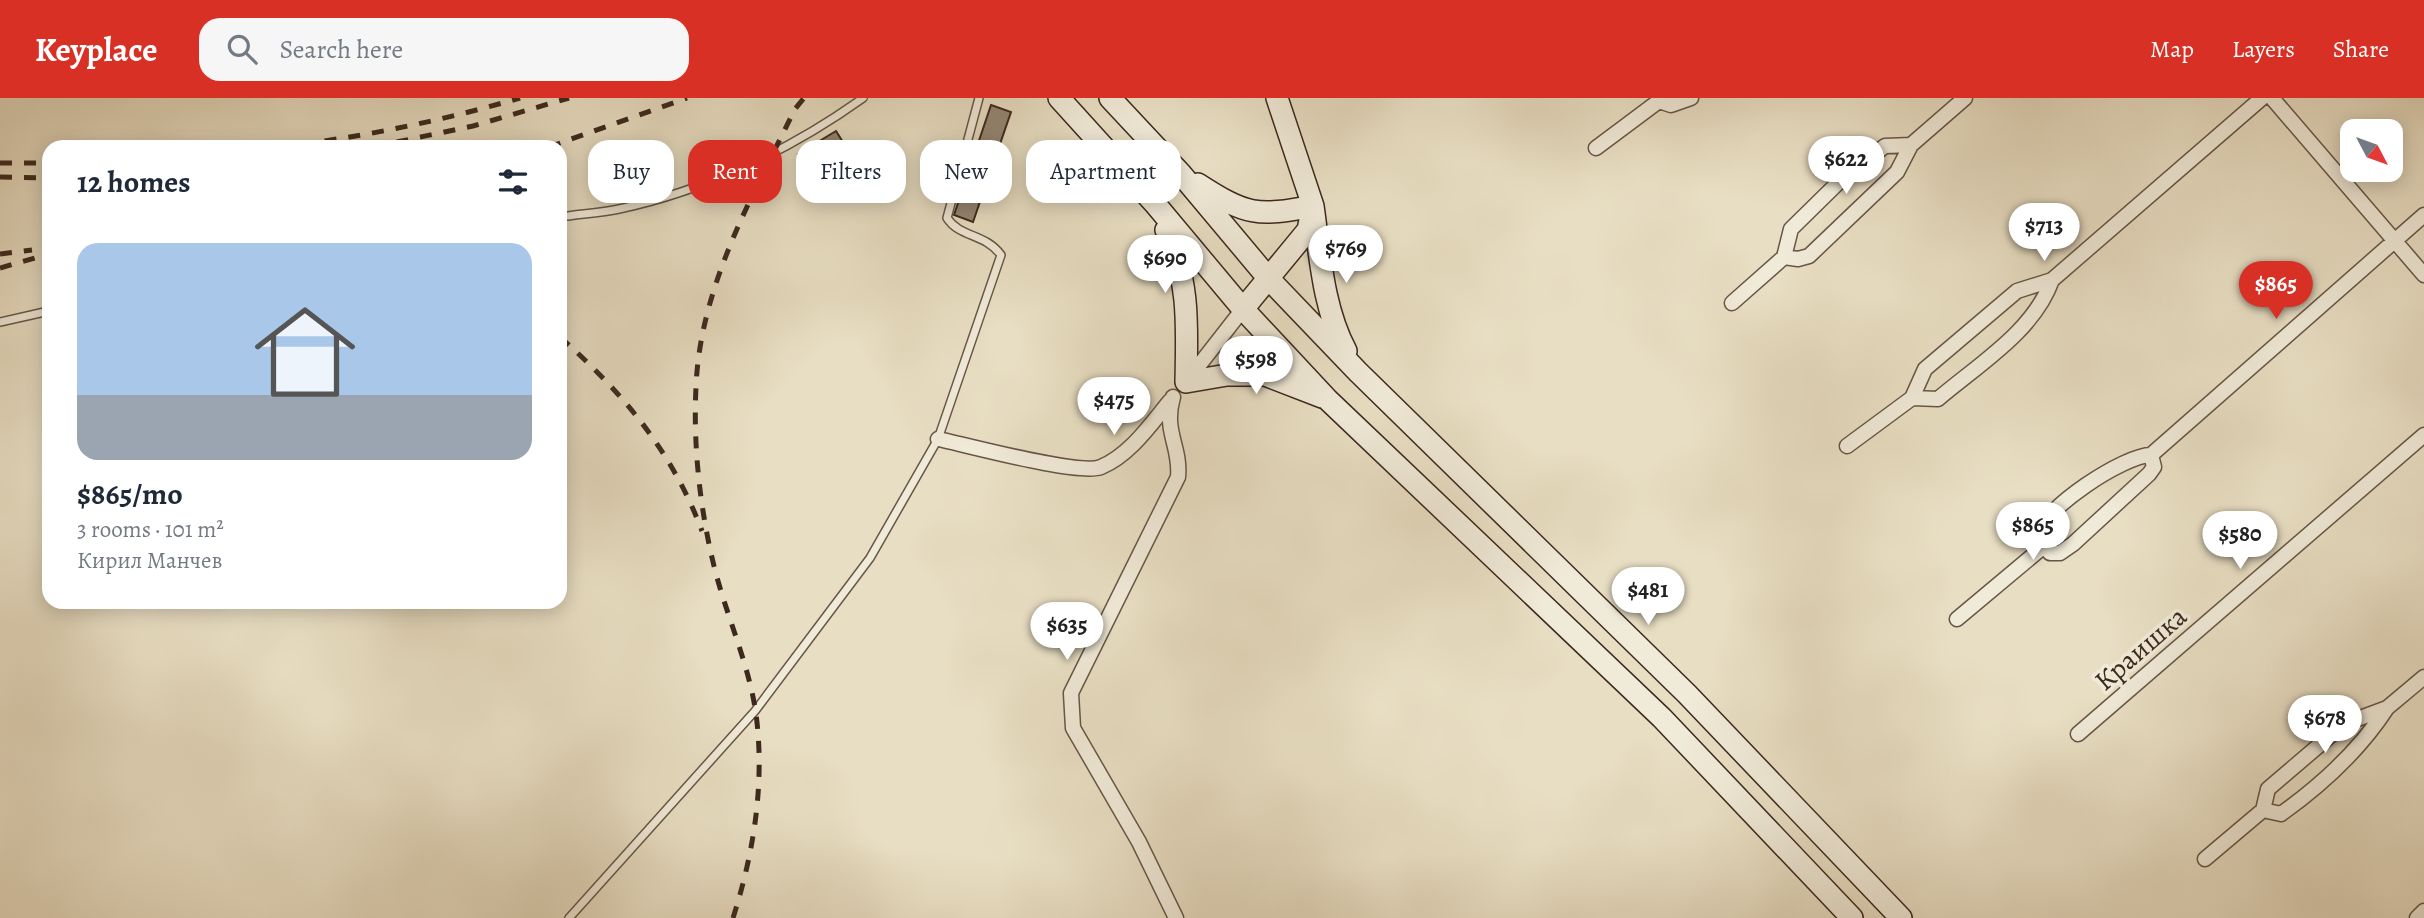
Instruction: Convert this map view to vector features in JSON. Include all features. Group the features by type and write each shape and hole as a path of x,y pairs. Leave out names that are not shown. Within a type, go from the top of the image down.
{"street":[{"path":"1059,98 1156,205 1243,309 1327,399 1662,718 1852,918"},
{"path":"1110,98 1149,140"},
{"path":"1277,98 1313,206 1325,287 1337,333 1358,372"},
{"path":"1596,148 1660,99 1671,105 1691,98"},
{"path":"1784,257 1798,260 1809,256 1897,172 1911,145 1965,98"},
{"path":"1847,446 1912,398 1924,369 1986,317 2017,292 2052,280 2262,98"},
{"path":"2272,98 2424,275"},
{"path":"1732,303 1784,257 1791,229 1844,177 1885,146 1911,145"},
{"path":"1181,174 1241,210 1278,213 1313,206"},
{"path":"1181,174 1269,279 1358,372 1687,694 1901,918"},
{"path":"1156,205 1179,258 1188,301 1180,390 1168,426 1179,467 1178,477 1071,693 1070,710 1073,729 1139,842 1176,918"},
{"path":"938,439 1059,464 1097,469 1113,461 1141,436 1180,390 1308,230 1313,206"},
{"path":"2151,454 2154,467 2150,474 2073,544 2060,553 2050,553 2043,547 2037,536 2045,520 2111,469 2139,455 2151,454 2424,215"},
{"path":"1912,398 1938,399 2018,331 2044,303 2052,280"},
{"path":"1180,390 1227,375 1265,375 1327,399"},
{"name":"Краишка","path":"2078,734 2424,435"},
{"path":"1957,619 2043,547"},
{"path":"2263,810 2281,814 2310,794 2368,737 2387,708 2424,677"},
{"path":"2205,859 2263,810 2268,789 2344,724 2387,708"},
{"path":"2417,918 2424,911"}],"lane":[{"path":"567,216 619,209 727,175 843,113 863,98"},
{"path":"569,918 755,711 798,657 870,558 938,439 1001,255 993,243 953,228 947,218 979,98"},
{"path":"0,321 42,312"}],"building":[{"path":"991,105 1011,112 1001,140 979,140"},
{"path":"836,131 842,140 821,140"},
{"path":"958,203 980,203 973,222 954,215"}],"railway":[{"path":"330,140 400,128 520,98"},
{"path":"406,140 473,126 569,98"},
{"path":"567,141 687,98"},
{"path":"733,918 747,868 756,817 758,740 753,695 719,584 705,522 697,455 696,387 707,314 718,278 746,209 795,109 804,98"},
{"path":"0,163 42,163"},
{"path":"0,177 42,178"},
{"path":"0,254 32,250"},
{"path":"0,268 42,256"},
{"path":"567,343 605,380 643,425 676,475 702,531"}]}
